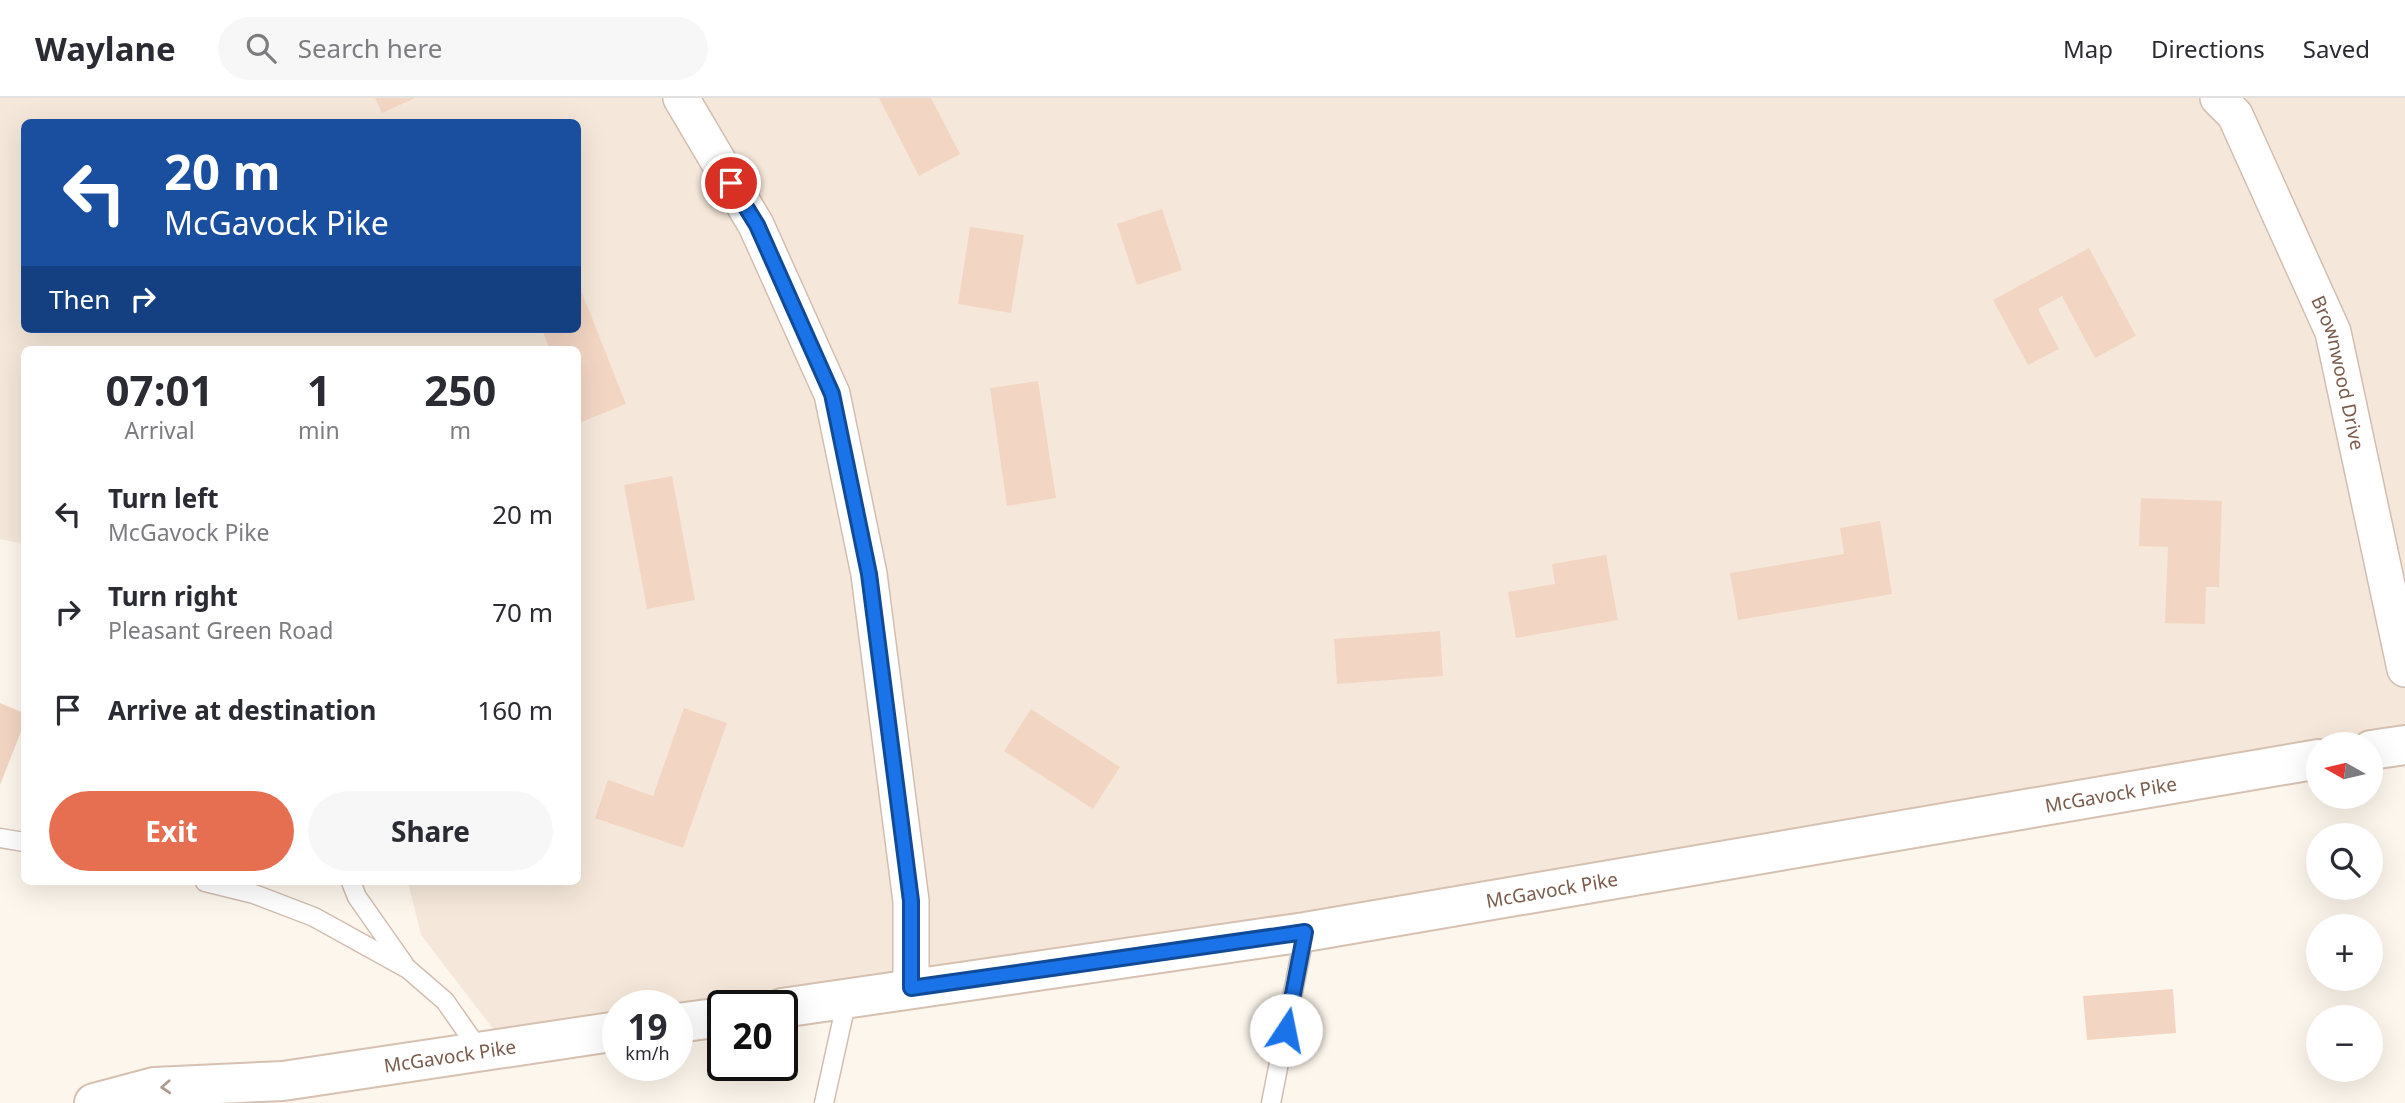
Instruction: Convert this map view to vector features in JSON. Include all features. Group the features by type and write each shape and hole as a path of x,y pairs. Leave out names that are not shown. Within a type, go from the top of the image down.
{"main road":[{"path":"2384,749 2405,745"},
{"name":"McGavock Pike","path":"798,1006 1305,932 2306,761"},
{"name":"McGavock Pike","path":"94,1103 153,1087 283,1080 602,1033"},
{"name":"McGavock Pike","path":"211,1103 283,1080"}],"street":[{"path":"681,98 757,225 832,394 869,574 911,901 911,988"},
{"name":"Brownwood Drive","path":"2218,98 2235,115 2333,332 2405,669"}],"lane":[{"path":"0,838 21,842"},
{"path":"217,885 254,894 314,917 408,969 445,1001 480,1051"},
{"path":"352,885 357,897 408,969"},
{"path":"1271,1103 1305,932"},
{"path":"824,1103 847,999"}],"shaded area":[{"path":"0,98 2405,98 2405,745 2384,745 2384,732 2306,732 2306,746 798,1000 798,990 707,990 707,1006 693,1006 693,990 602,990 602,1032 507,1047 421,935 409,885 581,885 581,346 21,346 21,543 0,539"}],"building":[{"path":"375,98 415,98 382,113"},
{"path":"879,98 931,98 960,154 919,176"},
{"path":"1162,209 1182,270 1137,285 1117,224"},
{"path":"970,227 1024,235 1011,313 958,304"},
{"path":"2089,248 2136,336 2095,358 2062,296 2038,309 2059,349 2028,365 1993,300"},
{"path":"581,291 626,404 581,422 581,346 548,346 544,333 581,333"},
{"path":"1038,381 1056,498 1007,506 990,388"},
{"path":"672,476 695,600 647,609 624,485"},
{"path":"2141,498 2222,501 2219,587 2206,587 2205,624 2165,623 2168,547 2139,546"},
{"path":"1880,521 1892,594 1738,620 1730,573 1844,554 1840,528"},
{"path":"1606,555 1618,620 1516,638 1508,592 1555,584 1552,564"},
{"path":"1440,631 1443,676 1337,684 1334,639"},
{"path":"0,703 21,712 21,732 0,785"},
{"path":"684,708 727,723 683,848 595,818 608,780 653,796"},
{"path":"1031,709 1120,767 1093,809 1004,751"},
{"path":"2173,989 2176,1033 2087,1040 2083,996"}],"route":[{"path":"731,183 757,225 832,394 869,574 911,901 911,988 1305,932 1286,1030"}]}
